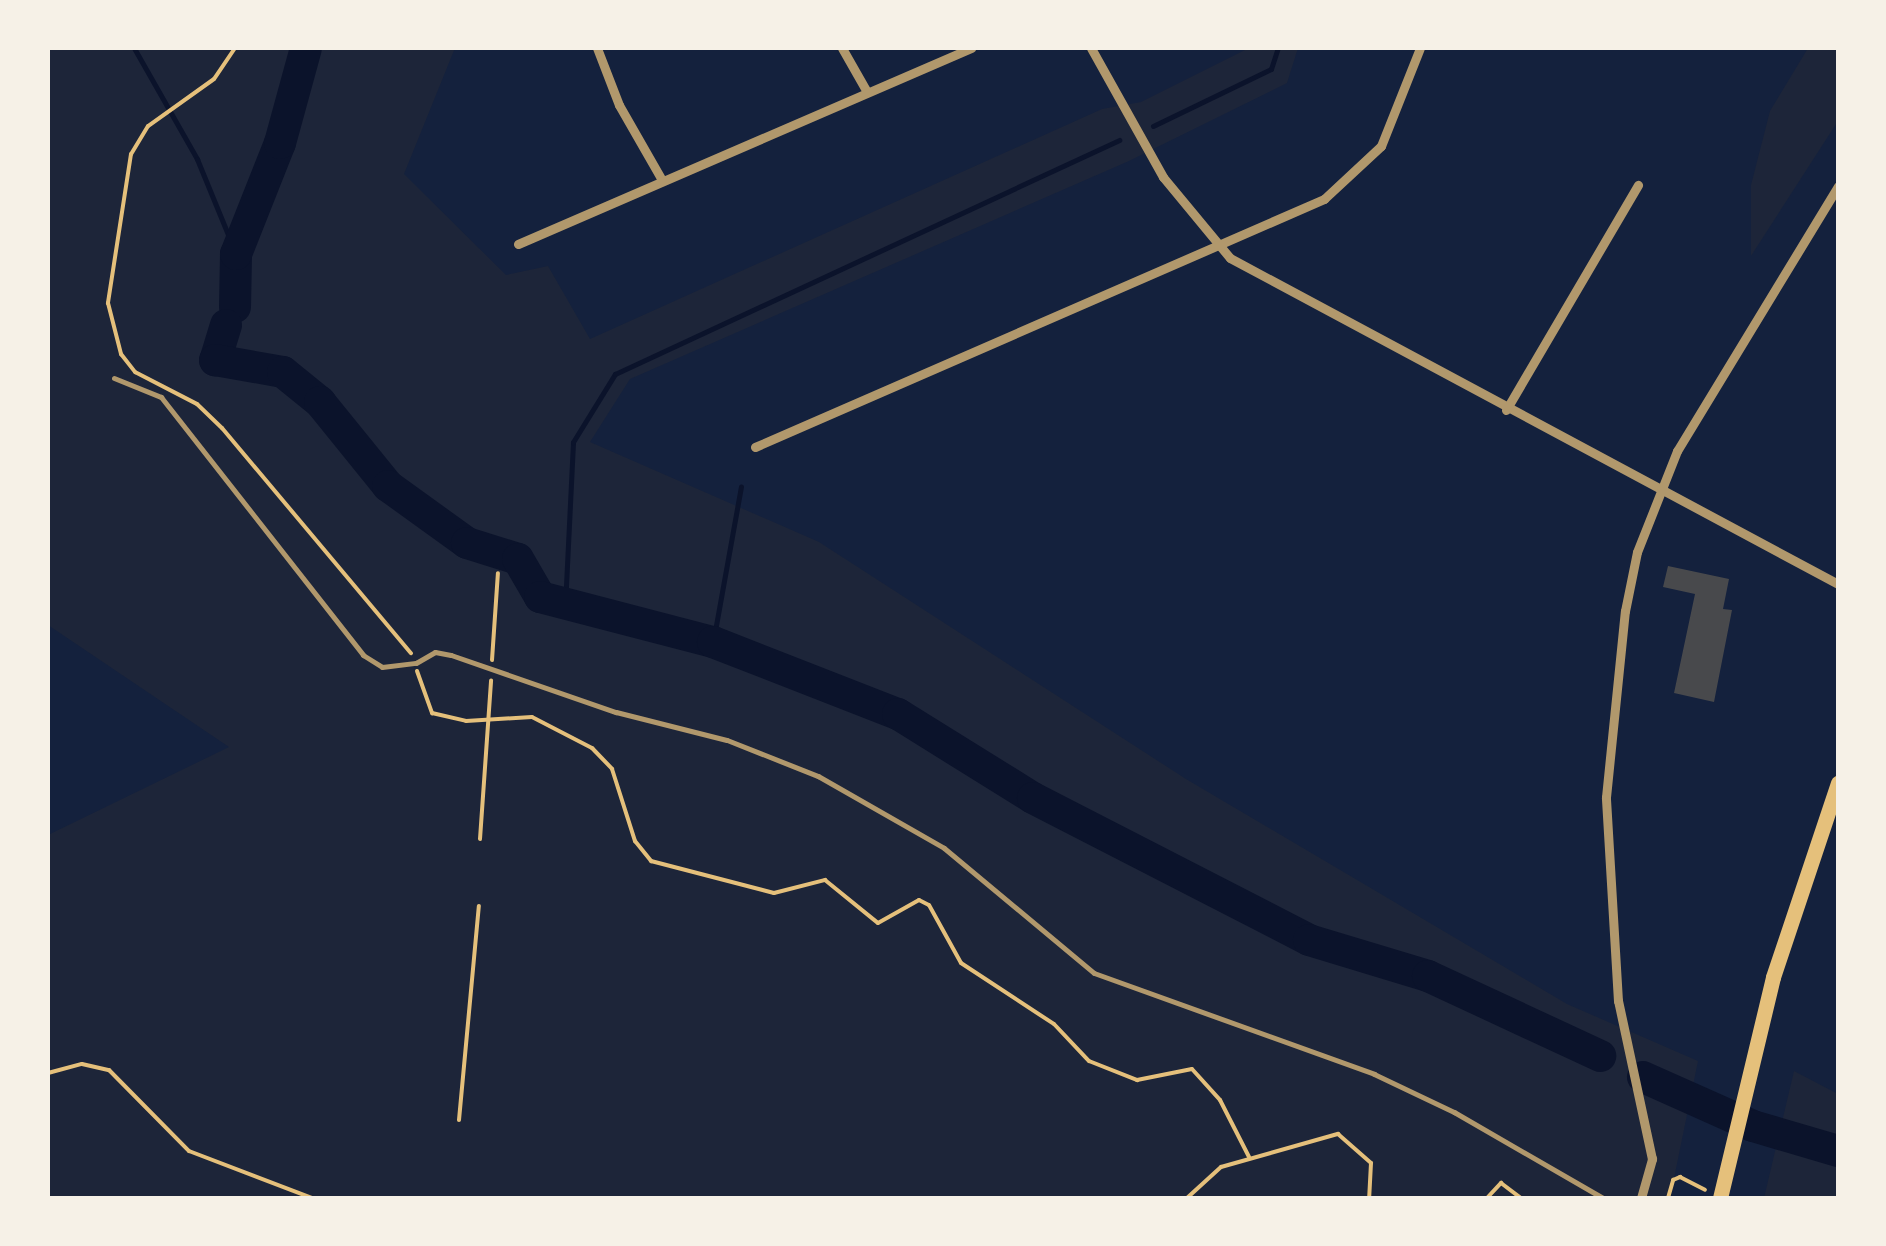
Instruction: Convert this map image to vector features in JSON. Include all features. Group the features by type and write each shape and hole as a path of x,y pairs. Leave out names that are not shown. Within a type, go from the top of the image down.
{"main road":[{"path":"1714,1195 1757,1034 1838,783"}],"street":[{"path":"597,48 619,106 662,180"},
{"path":"842,48 868,92"},
{"path":"518,244 971,48"},
{"path":"1091,48 1164,177 1218,245 1285,292 1838,584"},
{"path":"755,447 1218,245 1274,226 1355,176 1391,130 1420,48"},
{"path":"1506,410 1638,186"},
{"path":"1641,1198 1652,1159 1618,1002 1606,798 1624,611 1660,490 1838,186"}],"lane":[{"path":"114,378 160,397 363,655 382,668 416,663 434,652 616,712 727,740 818,776 944,848 1094,972 1374,1074 1454,1112 1602,1198"}],"path":[{"path":"235,48 195,96 148,126 131,154 108,303 121,354 134,372 197,404 222,428 416,663 426,710 466,721 489,716 532,717 592,748 612,769 635,842 650,860 774,893 825,880 878,923 920,900 930,906 961,962 1054,1024 1088,1062 1136,1080 1192,1069 1220,1100 1250,1157"},
{"path":"480,840 498,573"},
{"path":"459,1120 478,906"},
{"path":"48,1073 82,1064 110,1070 189,1151 312,1198"},
{"path":"1187,1198 1221,1167 1338,1134 1371,1163 1369,1198"},
{"path":"1668,1198 1672,1180 1680,1177 1714,1195"},
{"path":"1487,1198 1501,1183 1521,1198"}],"shaded area":[{"path":"48,48 455,48 404,174 506,275 548,266 590,339 1102,109 1141,102 1249,48 1298,48 1287,83 1129,161 630,379 590,442 819,542 1186,779 1567,1004 1698,1061 1670,1198 48,1198 48,835 229,747 48,625"},
{"path":"1808,48 1838,48 1838,121 1751,256 1751,185 1770,111"},
{"path":"1794,1071 1838,1094 1838,1198 1764,1198"}],"building":[{"path":"1668,566 1729,579 1723,609 1732,610 1714,702 1674,693 1695,594 1663,587"}],"waterway":[{"path":"134,48 197,159 236,254"},
{"path":"235,307 236,254 280,143 306,48"},
{"path":"1153,126 1271,69 1278,48"},
{"path":"565,606 573,442 615,374 1119,140"},
{"path":"226,325 215,360 283,372 320,402 388,486 467,543 518,559 540,597 713,642 898,714 1033,798 1309,940 1428,976 1600,1056"},
{"path":"713,642 741,486"},
{"path":"1643,1077 1753,1126 1838,1151"}]}
